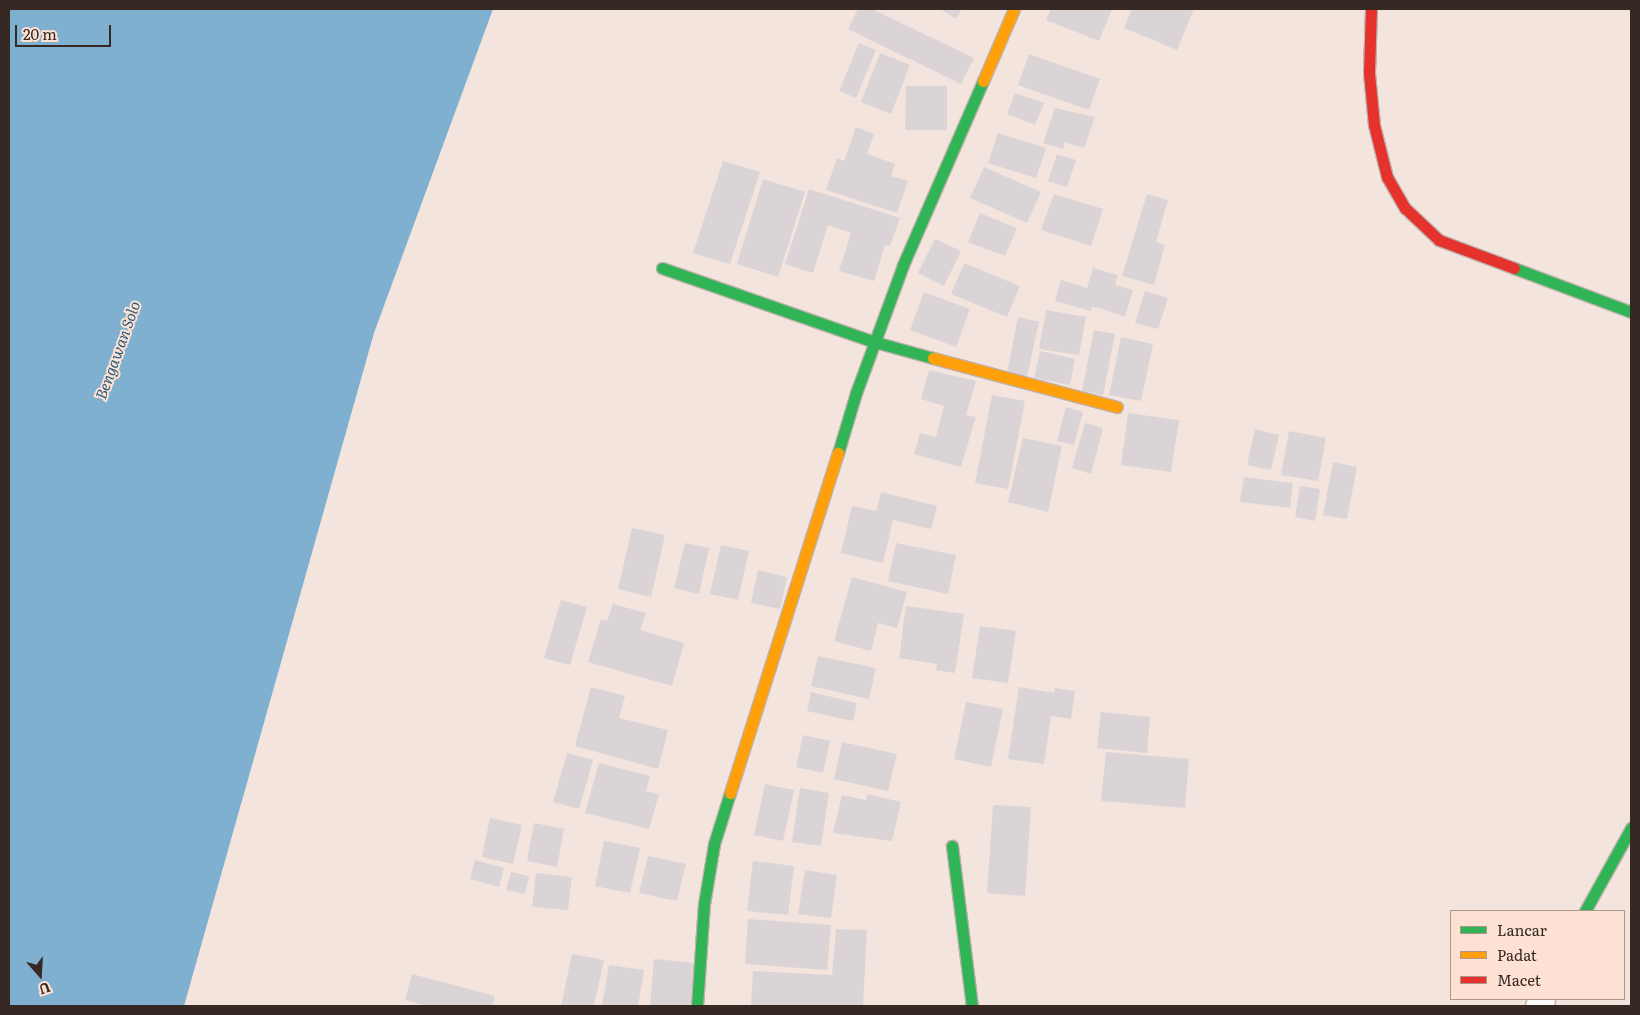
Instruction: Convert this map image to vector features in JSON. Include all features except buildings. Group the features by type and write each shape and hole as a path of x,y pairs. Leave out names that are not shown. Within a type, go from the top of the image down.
{"street":[{"path":"697,1006 704,904 714,844 875,342 904,265 1014,9"},
{"path":"1371,9 1370,74 1374,125 1387,177 1405,208 1439,240 1631,312"},
{"path":"662,268 875,342 1117,407"},
{"path":"1585,910 1631,828"},
{"path":"952,846 972,1006"}],"water":[{"name":"Bengawan Solo","path":"9,9 493,9 374,333 184,1006 9,1006"}],"traffic: fast":[{"path":"838,453 856,393 903,265 983,81"},
{"path":"662,268 875,342 933,358"},
{"path":"1514,268 1631,312"},
{"path":"697,1006 704,904 714,844 730,793"},
{"path":"1586,910 1631,828"},
{"path":"952,846 972,1006"}],"traffic: slow":[{"path":"983,81 1014,9"},
{"path":"933,358 1117,407"},
{"path":"730,793 838,453"}],"traffic: jam":[{"path":"1371,9 1369,73 1374,125 1387,177 1405,208 1439,240 1514,268"}]}
